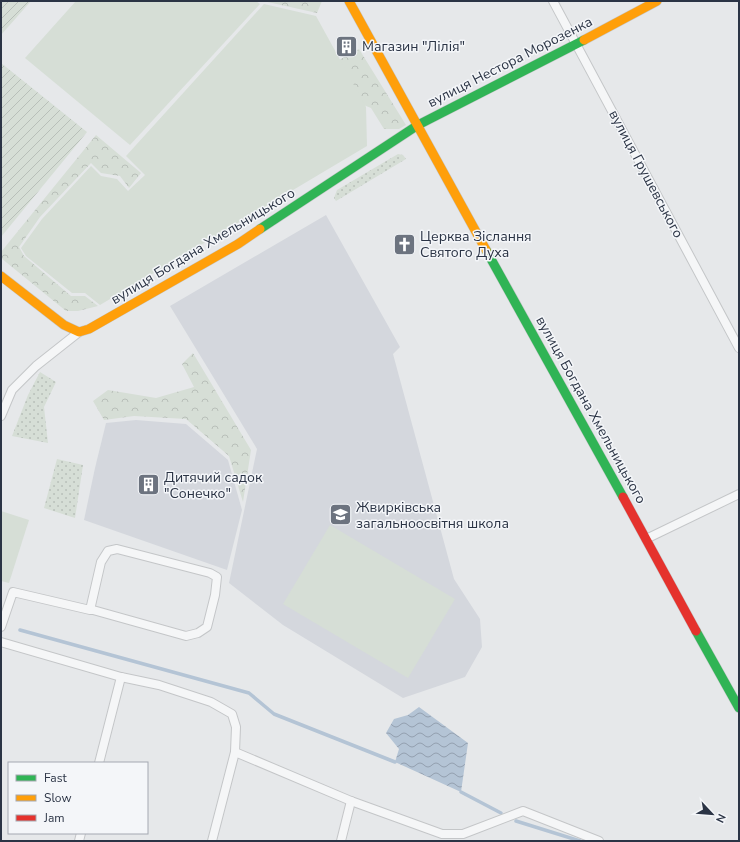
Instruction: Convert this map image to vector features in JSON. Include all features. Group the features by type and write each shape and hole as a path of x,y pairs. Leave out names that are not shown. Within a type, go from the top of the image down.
{"street":[{"name":"вулиця Богдана Хмельницького","path":"349,1 739,708"},
{"name":"вулиця Грушевського","path":"553,1 739,348"},
{"name":"вулиця Нестора Морозенка","path":"418,126 657,1"},
{"name":"вулиця Богдана Хмельницького","path":"79,332 90,329 102,323 238,244 418,126"},
{"path":"1,276 64,324 79,332 36,366 12,390 1,416"},
{"path":"646,539 739,494"},
{"path":"1,627 13,592 90,610 186,636 198,633 207,627 217,577 210,573 117,549 108,551 101,562 90,610"},
{"path":"1,642 121,677 158,685 211,702 232,714 236,727 235,752 212,841"},
{"path":"99,762 121,677"},
{"path":"235,752 351,802 442,834 462,838 523,811 587,839 599,841"},
{"path":"341,841 351,802"}],"shaded area":[{"name":"Жвирківська загальноосвітня школа","path":"326,215 400,347 393,354 454,579 480,619 482,647 465,677 403,698 283,625 229,583 257,449 170,306"},
{"path":"136,420 186,424 228,460 242,510 227,570 84,520 106,423"}],"green space":[{"path":"1,1 31,1 1,35"},
{"path":"76,1 256,1 260,4 130,145 25,58"},
{"path":"263,1 322,1 317,13"},
{"path":"264,4 316,16 366,107 367,146 100,305 85,293 72,293 26,256 21,248 42,219 91,166 101,176 117,179 128,191 145,175 126,156"},
{"path":"359,49 406,125 399,129 384,129 371,108 361,104 337,61"},
{"path":"1,63 87,132 1,237"},
{"path":"96,135 141,173 129,188 120,176 101,173 91,163 40,217 19,247 24,256 71,296 85,296 98,306 78,311 66,311 1,258 1,252"},
{"path":"398,154 403,155 406,159 336,201 334,198 337,190"},
{"path":"193,353 251,450 243,502 229,456 186,419 134,416 104,420 93,401 108,390 156,398 194,387 182,364"},
{"path":"40,372 56,382 44,407 48,443 12,436 28,395"},
{"path":"57,459 83,465 75,518 44,508"},
{"path":"1,511 29,520 9,583 1,581"},
{"path":"330,525 455,599 408,678 283,604"}],"water":[{"path":"419,707 468,743 461,792 395,762 399,749 386,733 394,719 408,715"}],"waterway":[{"path":"20,630 249,693 274,714 395,762"},
{"path":"461,792 501,813"},
{"path":"516,821 580,841"}],"traffic: fast":[{"path":"260,229 418,125 584,40"},
{"path":"486,250 623,497"},
{"path":"696,631 739,708"}],"traffic: slow":[{"path":"349,1 486,250"},
{"path":"584,40 657,1"},
{"path":"1,276 64,325 79,332 89,329 238,244 260,229"}],"traffic: jam":[{"path":"623,497 696,631"}],"place":[{"name":"Магазин \"Лілія\"","path":"346,46"},
{"name":"Церква Зіслання Святого Духа","path":"404,244"},
{"name":"Дитячий садок \"Сонечко\"","path":"149,485"},
{"name":"Жвирківська загальноосвітня школа","path":"340,515"}]}
